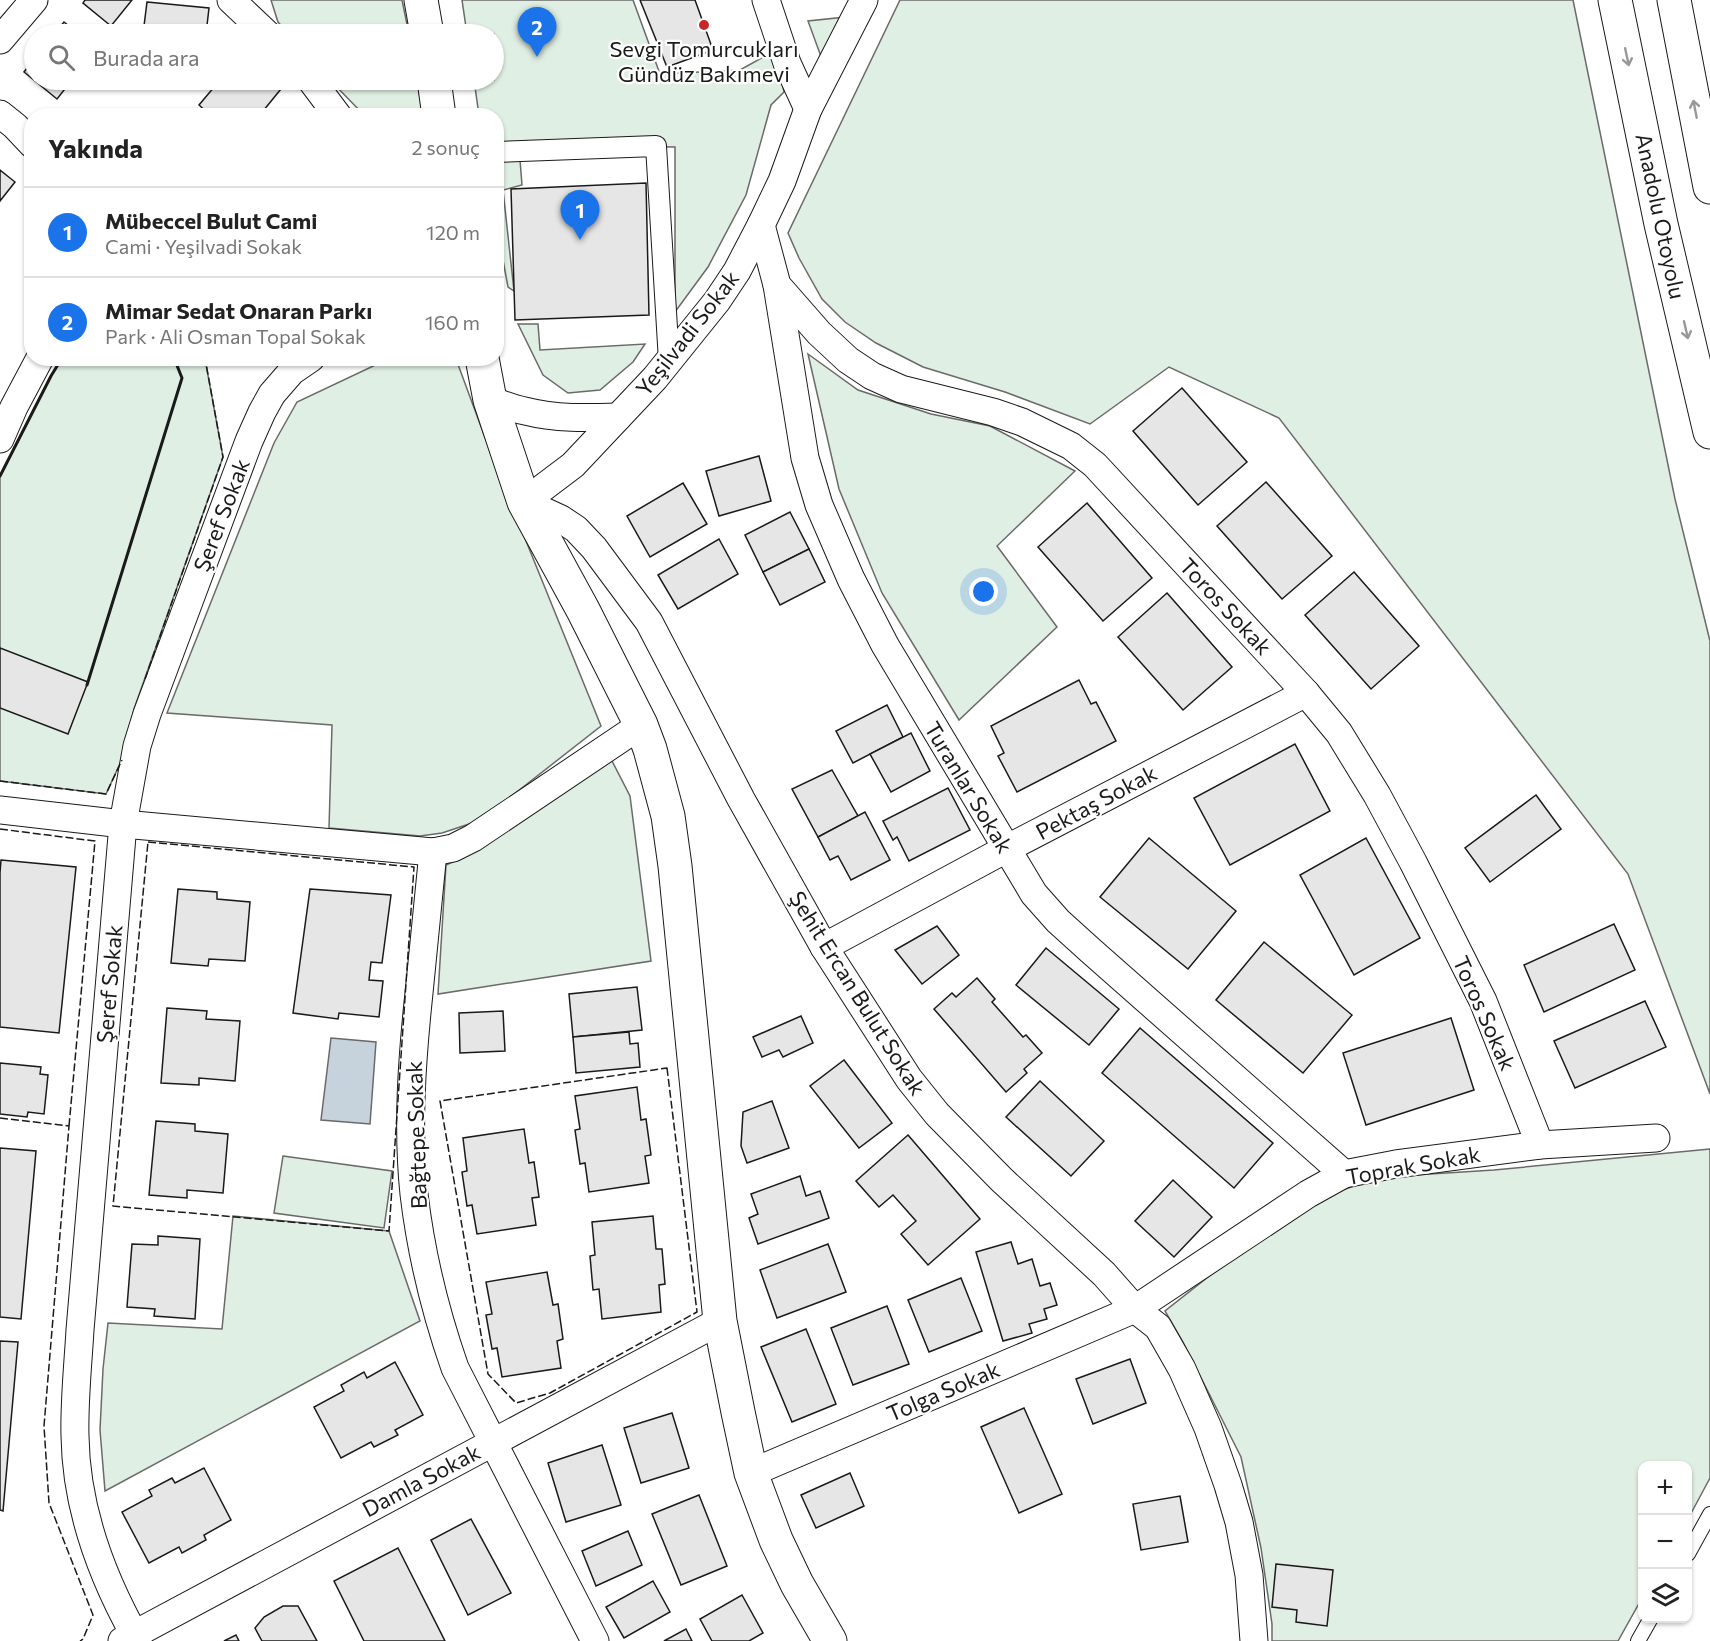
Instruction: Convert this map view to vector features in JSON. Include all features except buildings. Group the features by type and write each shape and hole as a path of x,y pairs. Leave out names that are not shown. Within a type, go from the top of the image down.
{"main road":[{"path":"421,0 425,24"},
{"name":"Anadolu Otoyolu","path":"1616,0 1661,224 1710,432"},
{"path":"1674,0 1710,187"},
{"path":"435,90 438,108"},
{"path":"484,366 490,400 524,502 583,610 641,725 659,778 668,816 675,866 720,1321 751,1473 776,1539 824,1639"}],"street":[{"path":"0,40 34,0"},
{"path":"231,0 256,24"},
{"path":"766,0 788,63 808,109"},
{"name":"Yeşilvadi Sokak","path":"524,502 573,465 669,361 717,301 737,271 761,225 782,181 808,109 864,0"},
{"path":"318,90 332,108"},
{"path":"0,114 24,136"},
{"path":"504,152 656,146 669,361"},
{"name":"Toros Sokak","path":"761,225 777,285 819,333 848,360 872,376 901,389 1012,418 1071,446 1095,465 1306,693 1339,733 1377,795 1413,862 1483,1001 1540,1145"},
{"name":"Turanlar Sokak","path":"777,285 805,458 819,505 851,579 885,645 1034,894 1058,921 1344,1174"},
{"path":"0,439 36,366"},
{"name":"Şeref Sokak","path":"131,1639 111,1592 87,1522 78,1476 75,1437 80,1330 123,824 137,746 158,681 249,441 272,394 292,366"},
{"path":"490,400 550,416 618,417"},
{"name":"Şehit Ercan Bulut Sokak","path":"524,502 561,519 576,529 594,548 649,622 741,799 825,947 909,1079 937,1114 1002,1180 1104,1274 1135,1309 1158,1327 1182,1369 1208,1428 1239,1522 1249,1575 1254,1641"},
{"name":"Pektaş Sokak","path":"825,947 1006,849 1306,693"},
{"path":"0,810 123,824 433,852 453,848 473,838 641,725"},
{"name":"Bağtepe Sokak","path":"433,852 411,1092 414,1194 425,1260 441,1328 454,1368 595,1641"},
{"name":"Toprak Sokak","path":"1135,1309 1291,1206 1344,1174 1396,1164 1540,1145 1656,1138"},
{"name":"Tolga Sokak","path":"751,1473 1135,1309"},
{"name":"Damla Sokak","path":"131,1639 720,1321"}],"lane":[{"path":"1692,1547 1710,1514"},
{"path":"1638,1641 1648,1623"}],"green space":[{"path":"271,0 402,0 407,24 280,24"},
{"path":"462,0 633,0 660,74 740,70 776,50 784,92 771,105 746,195 708,267 675,312 675,147 504,145 504,108 478,108 475,90 504,90 504,24 466,24"},
{"path":"900,0 1573,0 1675,499 1710,641 1710,1094 1628,874 1279,418 1169,367 1090,424 1005,392 923,367 876,343 845,322 822,299 788,233"},
{"path":"856,16 823,62 808,21"},
{"path":"340,90 419,90 422,108 357,108"},
{"path":"504,160 520,160 522,185 504,190"},
{"path":"504,199 514,291 508,287 504,266"},
{"path":"518,324 538,324 540,350 645,344 633,362 600,390 568,393 543,375"},
{"path":"808,354 858,390 931,414 990,426 1075,471 997,546 1057,627 959,720 882,593 839,489"},
{"path":"57,366 206,366 223,457 134,709 124,755 106,794 0,781 0,476"},
{"path":"373,366 459,366 494,462 601,726 475,822 442,833 420,836 329,828 332,725 167,713 274,443 297,402"},
{"path":"611,759 630,796 651,961 438,994 446,865 468,855"},
{"path":"1710,1149 1710,1478 1692,1512 1692,1461 1638,1461 1638,1605 1618,1641 1272,1641 1272,1624 1261,1548 1241,1457 1165,1311 1251,1243 1323,1196 1383,1177 1494,1170"},
{"path":"283,1156 392,1171 384,1228 274,1213"},
{"path":"233,1216 389,1231 420,1321 105,1491 100,1430 108,1323 222,1329"}],"shaded area":[{"path":"331,1038 376,1042 370,1124 321,1120"}],"fence":[{"path":"145,679 223,457 206,366"},
{"path":"0,781 106,794 122,760"},
{"path":"0,829 95,841 69,1126"},
{"path":"148,842 414,867 389,1231 113,1206 148,842"},
{"path":"667,1068 697,1312 550,1393 516,1403 488,1374 440,1101 667,1068"},
{"path":"0,1118 69,1126 44,1426 49,1503 93,1615 80,1641"}],"wall":[{"path":"0,476 57,366"},
{"path":"87,685 182,378 177,366"}],"place":[{"name":"Sevgi Tomurcukları Gündüz Bakımevi","path":"704,25"},
{"name":"Mimar Sedat Onaran Parkı","path":"537,57"},
{"name":"Mübeccel Bulut Cami","path":"580,240"}]}
